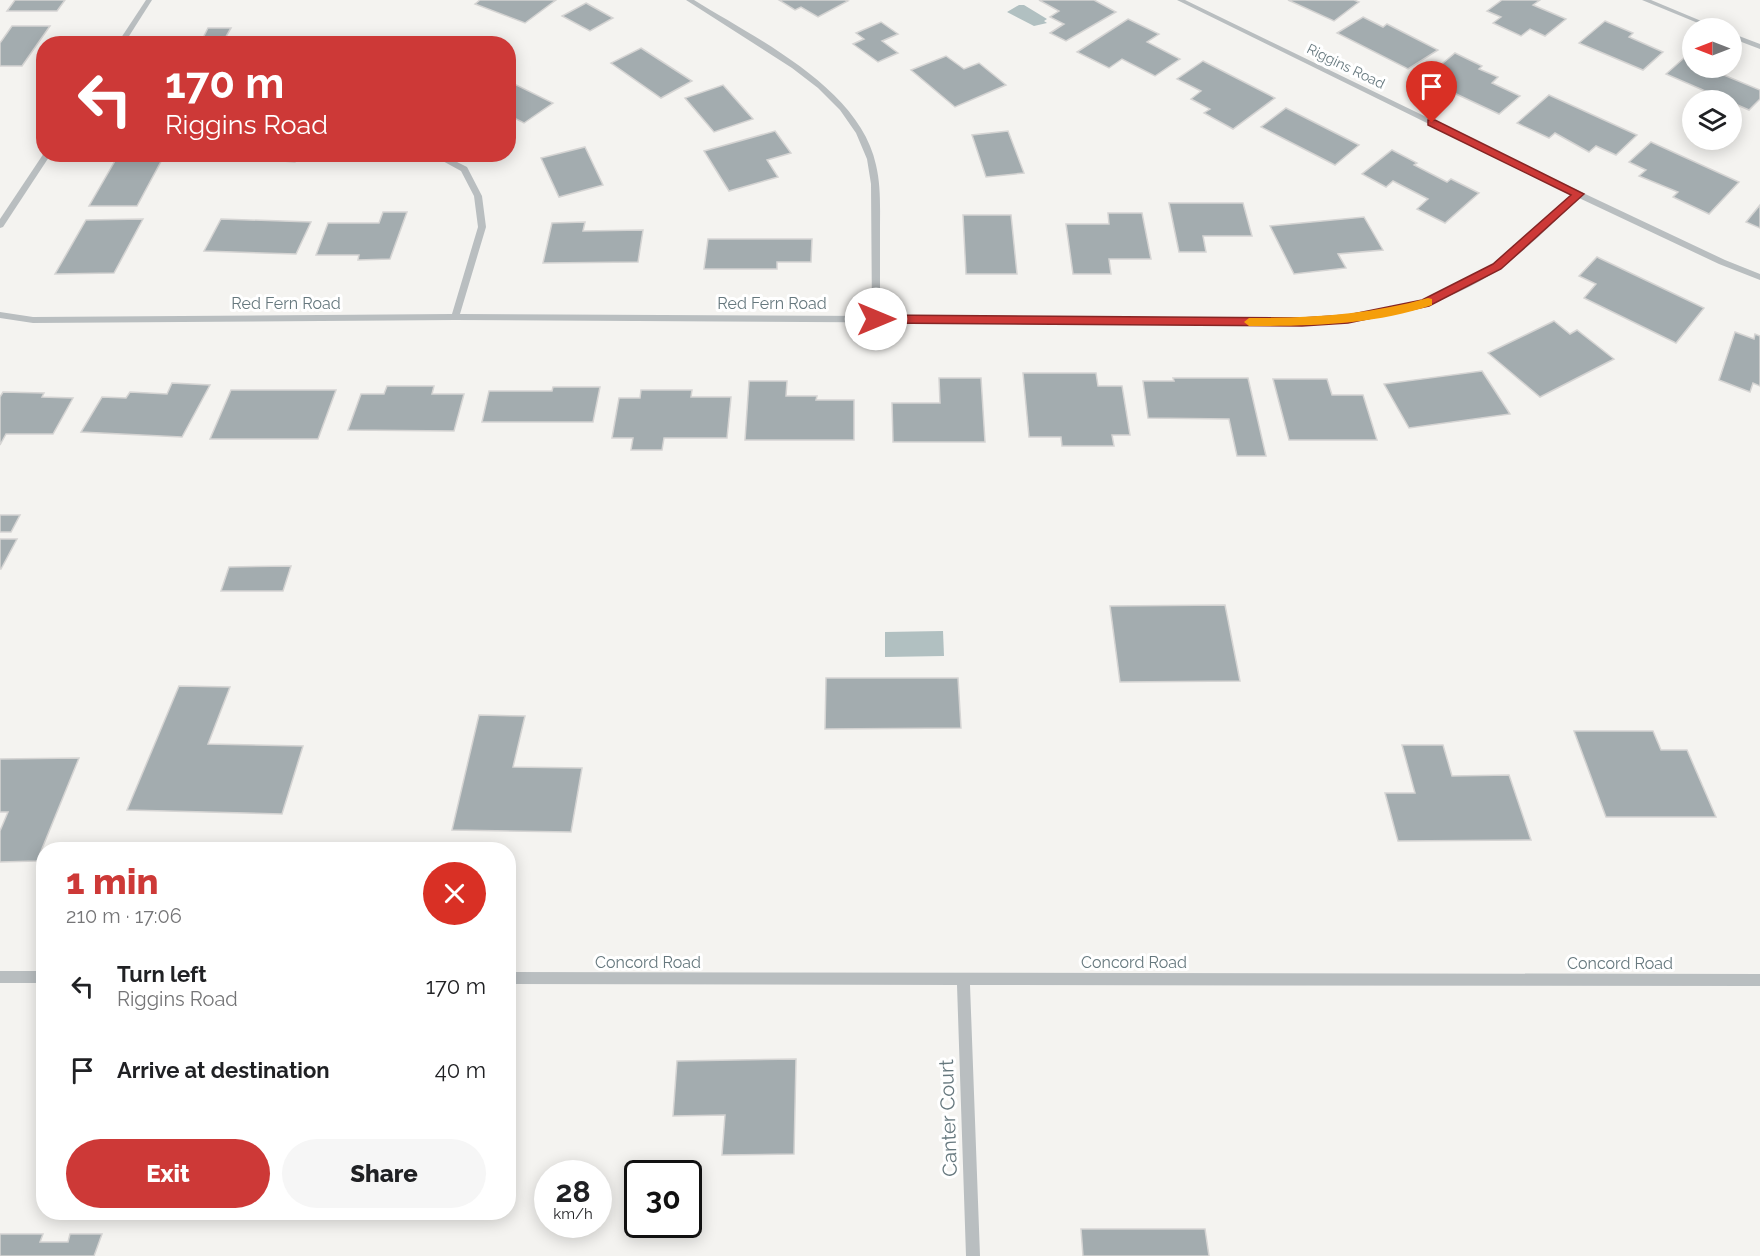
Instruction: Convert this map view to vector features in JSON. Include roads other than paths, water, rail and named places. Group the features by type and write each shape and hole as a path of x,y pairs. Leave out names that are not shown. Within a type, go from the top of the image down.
{"street":[{"path":"125,36 149,0"},
{"path":"689,0 802,72 838,103 859,128 871,160 876,193 876,319"},
{"name":"Riggins Road","path":"1180,0 1578,194 1722,262 1760,277"},
{"path":"1645,0 1690,18"},
{"path":"1742,40 1760,47"},
{"path":"0,225 42,162"},
{"path":"450,162 464,169 478,196 482,227 455,317"},
{"name":"Red Fern Road","path":"0,315 33,320 455,317 1302,322 1348,319 1412,307 1429,301 1497,266 1578,194"},
{"path":"0,977 36,977"},
{"name":"Concord Road","path":"516,978 1760,980"},
{"name":"Canter Court","path":"963,978 973,1256"}]}
